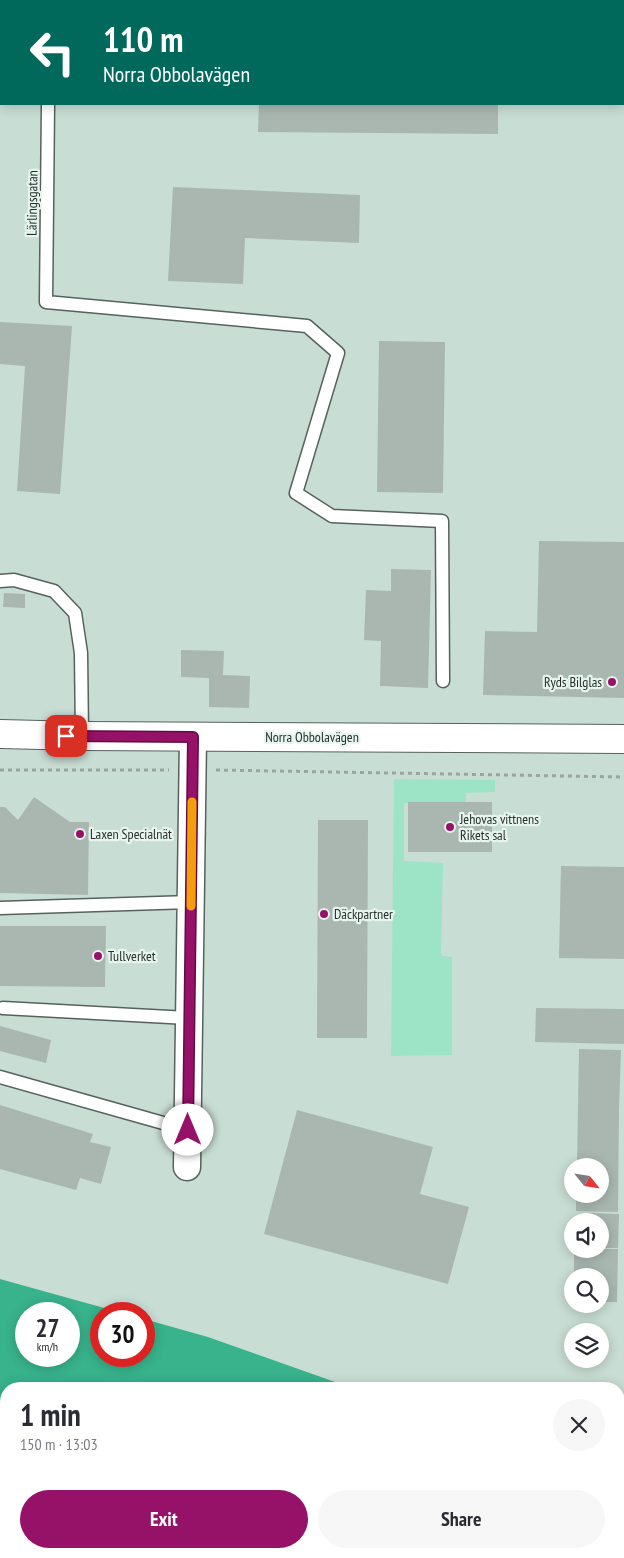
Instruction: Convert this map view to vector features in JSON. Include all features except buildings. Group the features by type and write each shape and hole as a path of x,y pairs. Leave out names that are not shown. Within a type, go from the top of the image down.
{"street":[{"name":"Norra Obbolavägen","path":"0,734 624,739"},
{"path":"187,1167 193,737"}],"lane":[{"name":"Lärlingsgatan","path":"48,105 46,302 307,326 338,353 296,493 332,516 442,521 443,681"},
{"path":"0,580 14,580 54,591 75,613 82,653 82,736"},
{"path":"0,908 191,902"},
{"path":"3,1008 188,1018"},
{"path":"0,1077 188,1130"}],"path":[{"path":"0,770 193,770 624,777"}],"shaded area":[{"path":"0,105 624,105 624,1382 335,1382 208,1337 155,1322 155,1302 90,1302 90,1304 0,1279"},
{"path":"394,779 495,780 495,792 466,793 466,802 404,803 404,861 443,863 441,951 442,956 452,957 452,1055 391,1056"},
{"path":"0,1279 90,1304 90,1367 155,1367 155,1322 208,1337 335,1382 0,1382"}],"slow traffic":[{"path":"191,906 192,802"}],"place":[{"name":"Ryds Bilglas","path":"612,682"},
{"name":"Jehovas vittnens Rikets sal","path":"450,827"},
{"name":"Laxen Specialnät","path":"80,834"},
{"name":"Däckpartner","path":"324,914"},
{"name":"Tullverket","path":"98,956"}],"route":[{"path":"66,736 193,737 188,1130"}]}
